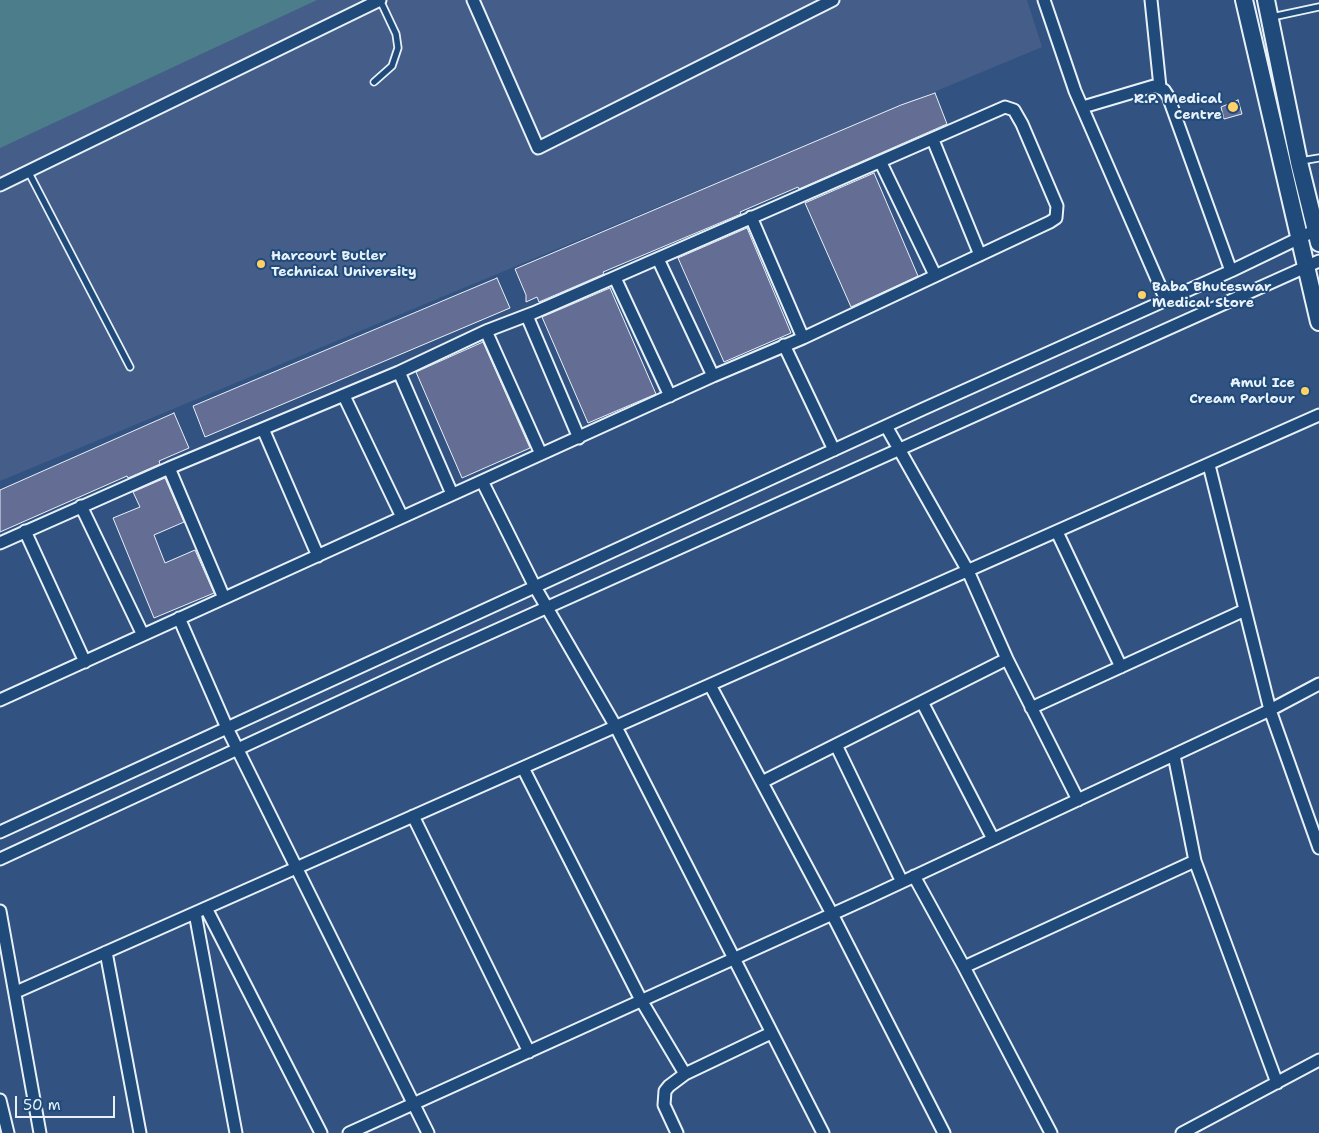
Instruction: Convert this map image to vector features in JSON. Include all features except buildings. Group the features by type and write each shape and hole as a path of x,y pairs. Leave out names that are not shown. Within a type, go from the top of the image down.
{"main road":[{"path":"1244,0 1298,237 1312,264 1319,322"},
{"path":"1266,0 1299,162 1317,236"}],"street":[{"path":"0,185 380,0"},
{"path":"473,0 538,148 833,0"},
{"path":"1044,0 1062,56 1166,300"},
{"path":"1151,0 1160,87 1168,96 1231,271"},
{"path":"1083,107 1154,86 1160,87"},
{"path":"0,543 169,468 344,396 486,331 527,316 751,217 933,140 996,110 1010,107 1022,124 1057,206 1058,215 1054,220 803,338 713,376 0,700"},
{"path":"933,140 980,255"},
{"path":"881,162 934,275"},
{"path":"751,217 803,338"},
{"path":"0,832 886,426 1231,271 1298,237 1317,236"},
{"path":"658,259 713,376"},
{"path":"0,859 547,607 1312,264"},
{"path":"615,278 670,396"},
{"path":"527,316 579,438"},
{"path":"486,331 541,454"},
{"path":"784,345 834,450"},
{"path":"399,372 452,494"},
{"path":"344,396 402,517"},
{"path":"16,992 1319,415"},
{"path":"886,426 968,571 1007,659 1078,800"},
{"path":"263,429 318,556"},
{"path":"1209,465 1270,710 1319,848"},
{"path":"169,468 224,598"},
{"path":"482,481 535,587 616,727 732,959 823,1133"},
{"path":"81,506 143,635"},
{"path":"25,531 85,662"},
{"path":"1057,532 1121,667"},
{"path":"1031,708 1245,610"},
{"path":"179,618 227,728 428,1133"},
{"path":"762,782 1007,659"},
{"path":"350,1133 902,882 1270,710 1319,684"},
{"path":"710,685 832,914 944,1133"},
{"path":"922,702 993,839"},
{"path":"836,745 902,882"},
{"path":"1174,755 1195,861 1277,1083"},
{"path":"523,768 641,1000 685,1074"},
{"path":"414,816 528,1052"},
{"path":"964,967 1195,861"},
{"path":"914,876 1051,1133"},
{"path":"201,910 236,1133"},
{"path":"201,910 321,1133"},
{"path":"0,911 40,1133"},
{"path":"106,952 140,1133"},
{"path":"677,1133 666,1112 664,1097 669,1086 685,1074 771,1033"},
{"path":"1182,1133 1319,1060"},
{"path":"0,1100 8,1133"}],"lane":[{"path":"374,82 392,66 398,48 396,34 380,0"},
{"path":"1270,17 1319,7"},
{"path":"1299,162 1319,158"},
{"path":"28,171 130,367"}],"shaded area":[{"name":"Harcourt Butler Technical University","path":"0,0 1027,0 1042,47 0,481"}],"green space":[{"path":"0,0 317,0 0,148"}],"place":[{"name":"R.P. Medical Centre","path":"1233,107"},
{"name":"Harcourt Butler Technical University","path":"261,264"},
{"name":"Baba Bhuteswar Medical Store","path":"1142,295"},
{"name":"Amul Ice Cream Parlour","path":"1305,391"}]}
